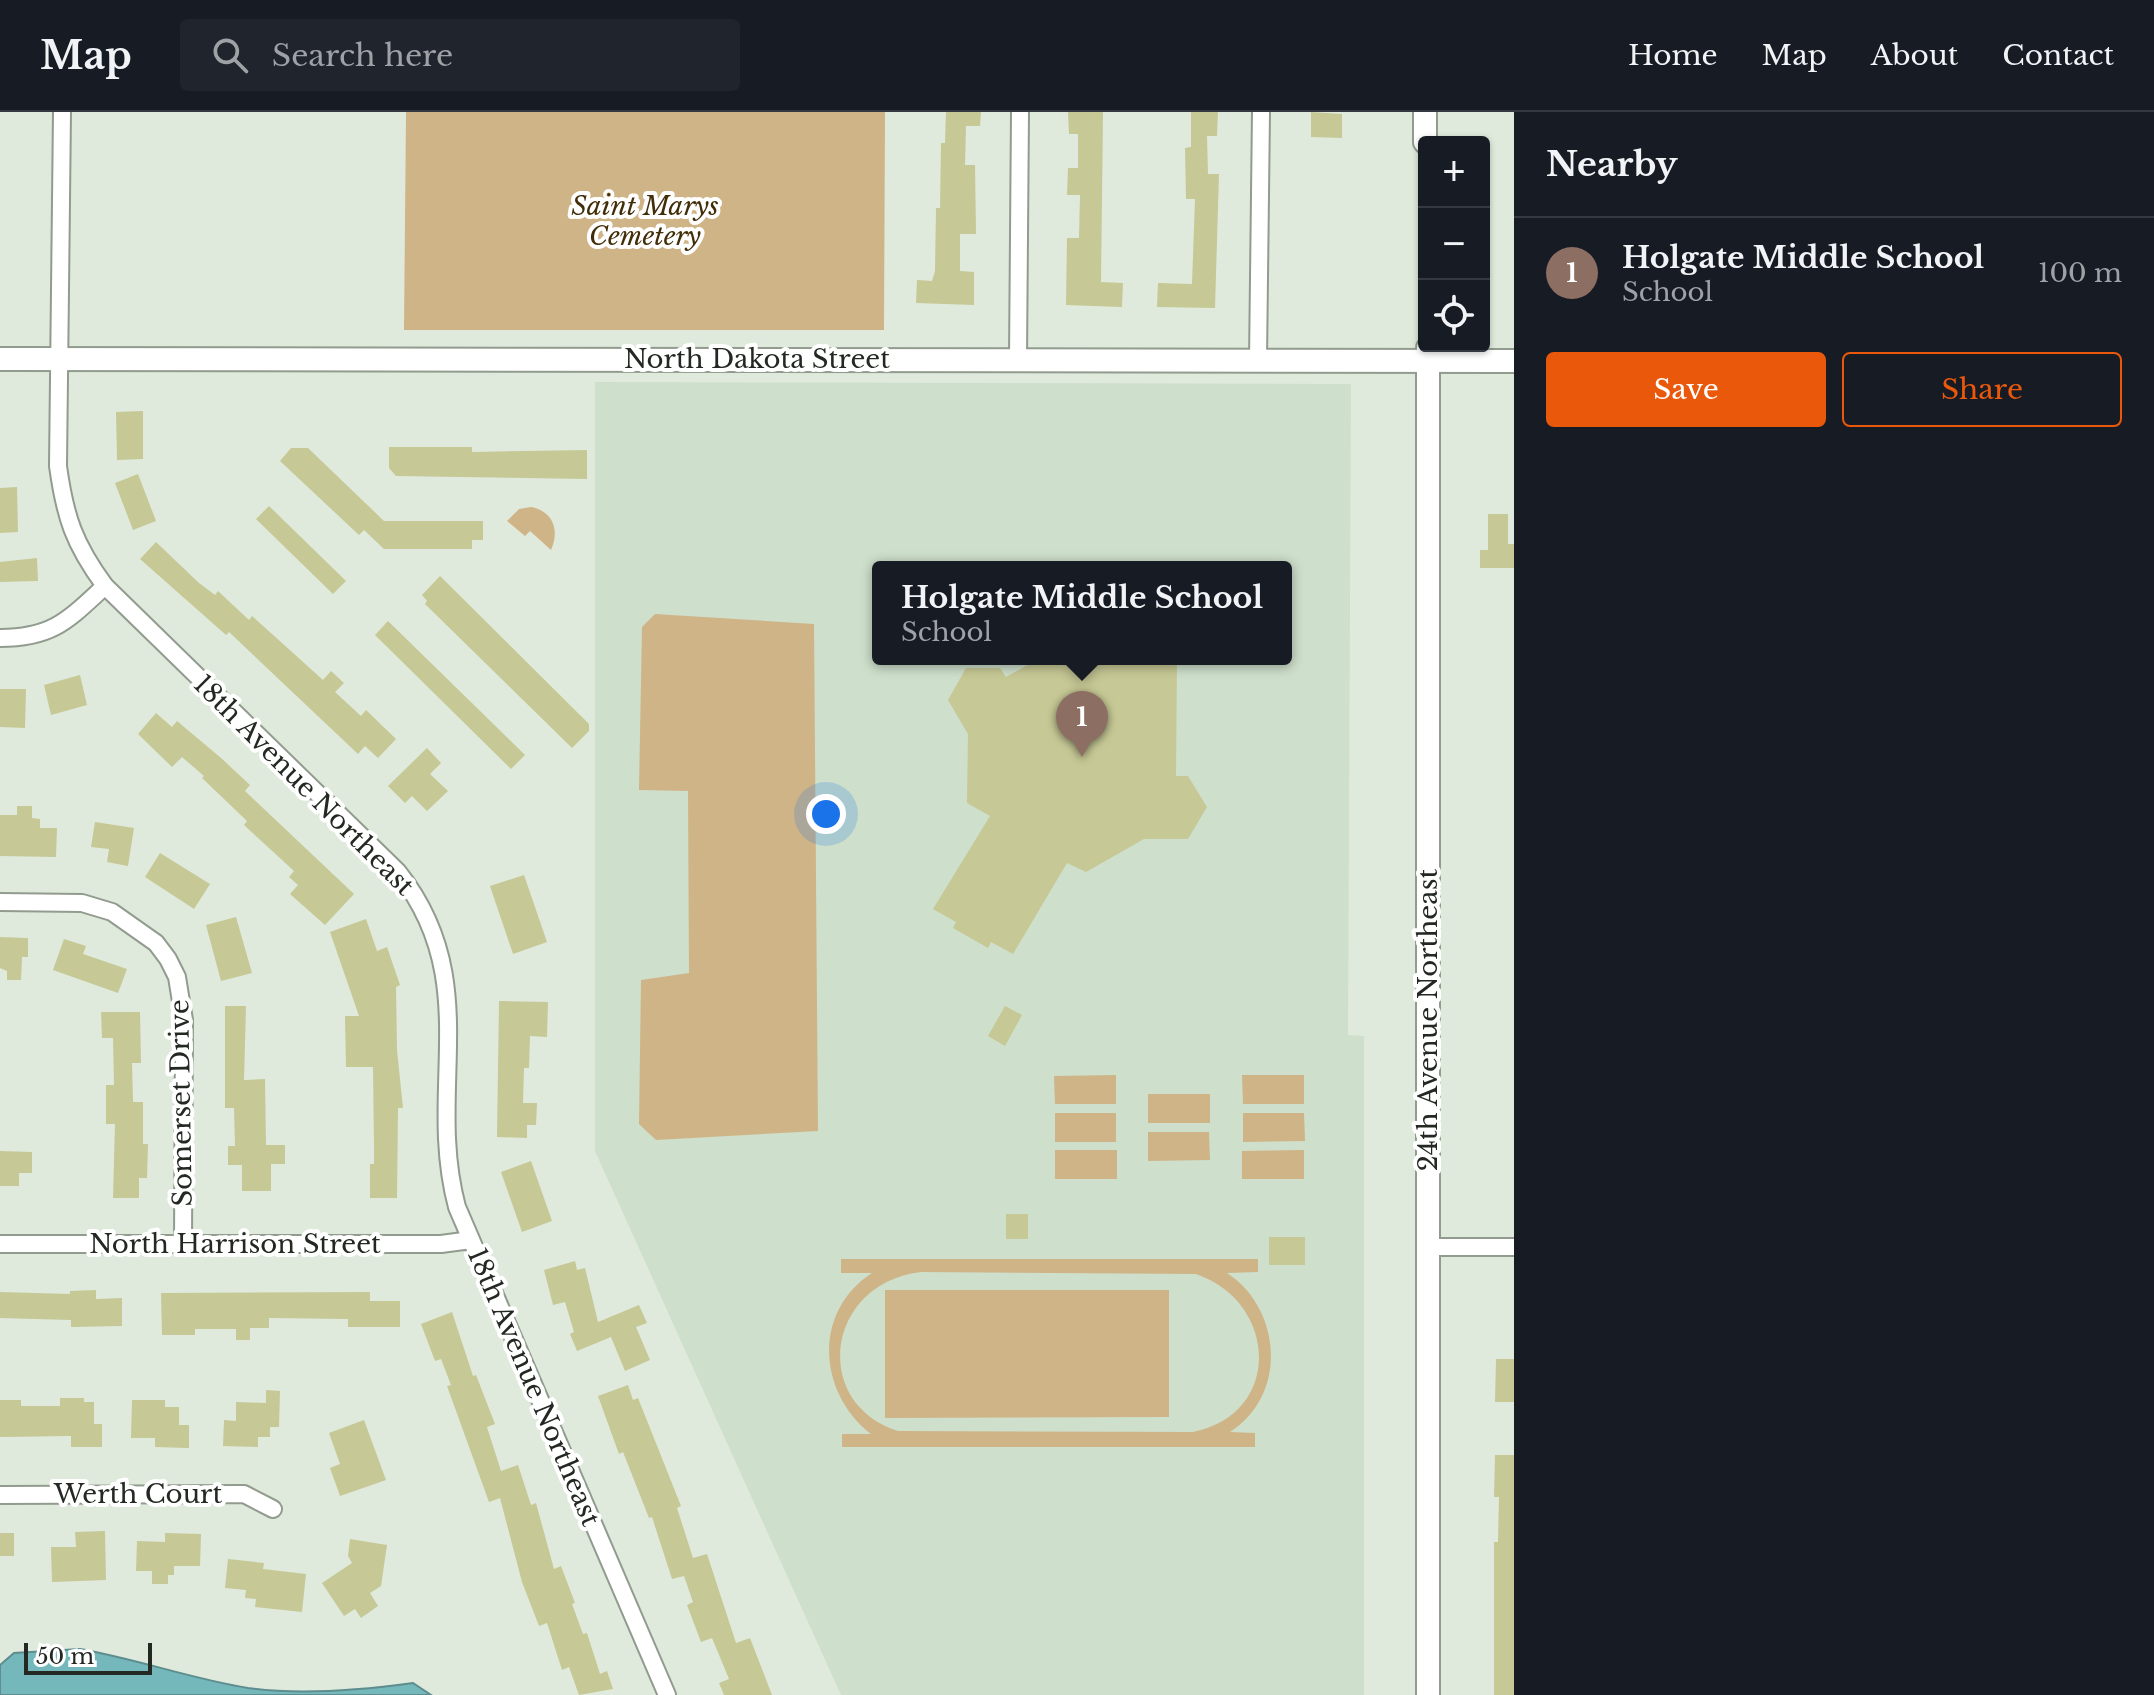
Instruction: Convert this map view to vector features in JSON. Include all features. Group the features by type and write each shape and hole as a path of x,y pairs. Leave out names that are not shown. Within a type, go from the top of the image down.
{"street":[{"name":"18th Avenue Northeast","path":"62,112 58,466 65,515 75,542 105,586 398,872 425,910 441,953 446,985 452,1188 471,1240 667,1695"},
{"path":"1018,359 1020,112"},
{"path":"1258,360 1261,112"},
{"path":"1425,112 1425,136"},
{"name":"North Dakota Street","path":"0,359 1258,360 1428,353 1514,361"},
{"name":"24th Avenue Northeast","path":"1428,353 1428,1695"},
{"path":"0,638 31,637 62,626 105,586"},
{"name":"Somerset Drive","path":"0,902 82,903 112,912 156,943 168,959 180,988 184,1020 183,1245"},
{"name":"North Harrison Street","path":"0,1244 441,1244 471,1240"},
{"path":"1428,1247 1514,1247"},
{"name":"Werth Court","path":"0,1495 244,1494 273,1509"}],"shaded area":[{"path":"595,382 1351,384 1348,1035 1364,1036 1364,1695 841,1695 595,1151"}],"green space":[{"name":"Saint Marys Cemetery","path":"406,112 885,112 884,330 404,330"},
{"path":"531,507 545,513 553,522 555,535 551,550 530,531 525,536 507,521 519,509"},
{"path":"655,614 814,624 818,1131 656,1140 639,1124 641,980 689,973 688,791 639,790 642,627"},
{"path":"1116,1075 1116,1104 1055,1104 1054,1076"},
{"path":"1242,1075 1304,1075 1304,1104 1243,1104"},
{"path":"1148,1094 1210,1094 1210,1123 1148,1123"},
{"path":"1055,1113 1116,1113 1116,1142 1055,1142"},
{"path":"1243,1113 1304,1113 1305,1141 1243,1142"},
{"path":"1148,1132 1209,1132 1210,1160 1148,1161"},
{"path":"1055,1150 1117,1150 1117,1179 1055,1179"},
{"path":"1304,1150 1304,1179 1242,1179 1242,1151"},
{"path":"841,1259 1258,1259 1258,1272 1227,1273 1245,1289 1259,1308 1271,1352 1269,1375 1262,1397 1249,1416 1230,1432 1255,1433 1255,1447 842,1447 842,1434 871,1434 853,1417 840,1397 832,1375 829,1353 831,1330 839,1309 853,1289 872,1273 841,1273","holes":["921,1272 1196,1274 1223,1288 1243,1308 1255,1332 1259,1357 1255,1381 1243,1404 1222,1421 1193,1432 898,1431 870,1417 851,1396 842,1371 841,1345 849,1320 865,1298 889,1281"]},
{"path":"885,1290 1169,1290 1169,1417 885,1418"}],"water":[{"path":"80,1649 248,1688 330,1691 413,1683 431,1695 0,1695 0,1665 14,1653"}],"building":[{"path":"946,112 981,112 980,126 966,126 965,165 975,165 976,234 960,234 960,271 974,272 974,305 916,303 917,280 932,281 935,271 936,208 940,208 941,143 945,143"},
{"path":"1068,112 1103,112 1101,282 1123,283 1122,307 1066,305 1067,238 1079,238 1080,195 1067,195 1068,168 1078,168 1078,134 1069,134"},
{"path":"1191,112 1218,112 1217,136 1207,136 1208,174 1219,174 1215,308 1157,307 1158,283 1192,284 1195,199 1186,199 1185,148 1191,147"},
{"path":"1311,112 1342,114 1342,138 1311,137"},
{"path":"143,411 143,459 117,460 116,412"},
{"path":"389,447 472,447 472,452 587,450 587,479 396,476 389,468"},
{"path":"291,448 308,448 384,521 483,521 483,540 472,540 472,549 384,549 364,530 359,535 280,461"},
{"path":"138,474 156,521 133,530 115,483"},
{"path":"17,487 18,532 0,533 0,488"},
{"path":"269,506 346,581 333,594 256,519"},
{"path":"1488,514 1508,514 1508,544 1514,544 1514,568 1480,568 1480,550 1488,550"},
{"path":"156,542 199,583 215,595 218,591 249,620 252,616 323,680 331,671 344,683 335,692 361,716 366,710 396,739 378,758 365,746 358,754 229,632 226,635 140,559"},
{"path":"37,558 38,581 0,582 0,562"},
{"path":"440,576 589,724 589,731 572,748 425,604 427,601 422,595"},
{"path":"388,621 525,755 511,769 375,635"},
{"path":"1027,665 1177,665 1176,776 1188,776 1207,807 1188,839 1144,839 1086,872 1067,863 1013,954 991,942 988,948 953,928 956,922 933,909 990,816 967,803 968,734 948,700 966,668 1000,668 1006,677"},
{"path":"80,675 87,705 51,715 44,685"},
{"path":"0,689 26,689 25,728 0,727"},
{"path":"156,713 172,727 177,721 221,758 250,785 245,791 354,894 325,925 290,894 298,885 289,877 294,871 244,825 247,821 202,778 204,776 182,757 172,767 138,734"},
{"path":"427,748 441,763 430,774 448,791 427,811 412,796 405,803 388,786"},
{"path":"17,806 32,806 32,818 40,819 40,828 57,828 56,857 0,856 0,815 17,815"},
{"path":"95,822 134,828 128,866 107,862 109,849 91,847"},
{"path":"160,853 210,884 194,909 145,877"},
{"path":"524,875 547,942 513,954 490,886"},
{"path":"236,917 252,973 221,981 206,925"},
{"path":"366,919 377,951 387,947 400,985 396,987 397,1050 403,1108 398,1108 397,1198 370,1198 370,1164 374,1164 373,1067 346,1067 345,1016 359,1016 330,932"},
{"path":"0,937 28,938 28,957 22,957 21,980 7,980 7,971 0,968"},
{"path":"64,939 86,946 83,954 127,969 118,993 53,970"},
{"path":"499,1001 548,1002 547,1037 530,1036 529,1068 524,1068 523,1103 537,1103 536,1125 527,1125 527,1138 497,1137"},
{"path":"225,1006 246,1006 244,1080 265,1079 266,1145 285,1145 285,1164 271,1164 271,1191 242,1191 242,1165 228,1165 228,1146 235,1146 234,1108 225,1108"},
{"path":"1005,1006 1022,1015 1005,1046 988,1036"},
{"path":"101,1012 140,1012 141,1063 132,1063 133,1102 143,1102 143,1144 148,1144 147,1178 139,1178 139,1198 113,1198 115,1124 106,1124 106,1085 114,1085 113,1038 102,1038"},
{"path":"0,1151 32,1152 32,1173 19,1173 19,1186 0,1186"},
{"path":"531,1161 552,1221 522,1232 501,1172"},
{"path":"1006,1214 1028,1214 1028,1239 1006,1239"},
{"path":"1269,1237 1305,1237 1305,1265 1269,1265"},
{"path":"575,1261 577,1270 585,1268 598,1322 639,1305 647,1323 636,1327 650,1360 625,1371 611,1337 577,1351 570,1334 574,1332 565,1302 553,1305 544,1270"},
{"path":"96,1290 96,1299 122,1298 122,1326 71,1327 71,1320 0,1318 0,1292 70,1294 70,1291"},
{"path":"370,1292 370,1301 400,1301 400,1327 348,1327 348,1319 269,1318 269,1328 250,1328 250,1340 236,1340 236,1329 195,1329 195,1335 162,1335 161,1293"},
{"path":"452,1312 473,1376 476,1375 495,1424 487,1427 501,1471 518,1465 531,1505 536,1503 554,1569 561,1566 583,1634 587,1633 600,1674 607,1671 613,1689 579,1695 569,1667 562,1670 547,1623 539,1626 522,1582 500,1498 489,1502 447,1386 451,1385 441,1359 435,1361 421,1324"},
{"path":"1496,1359 1514,1359 1514,1402 1495,1402"},
{"path":"628,1385 633,1400 638,1398 681,1506 677,1508 693,1558 707,1554 736,1643 750,1638 772,1695 724,1695 719,1683 729,1679 712,1638 701,1642 687,1605 693,1602 684,1576 672,1579 652,1517 649,1518 623,1452 619,1454 598,1396"},
{"path":"266,1390 280,1391 279,1427 270,1427 270,1437 258,1437 258,1447 223,1446 224,1420 236,1421 236,1402 266,1403"},
{"path":"60,1398 84,1398 84,1402 94,1402 94,1424 102,1424 102,1447 71,1447 71,1436 0,1437 0,1400 21,1400 21,1406 60,1406"},
{"path":"132,1400 165,1400 165,1407 179,1407 179,1425 189,1425 189,1448 155,1447 155,1438 131,1438"},
{"path":"364,1420 386,1480 340,1496 330,1468 340,1464 329,1433"},
{"path":"1495,1455 1514,1455 1514,1695 1494,1695 1494,1542 1498,1542 1499,1497 1494,1497"},
{"path":"105,1531 106,1580 52,1582 51,1547 76,1547 75,1532"},
{"path":"0,1533 14,1533 14,1556 0,1556"},
{"path":"165,1533 201,1534 200,1566 174,1566 174,1575 168,1575 168,1584 152,1584 152,1571 136,1571 137,1541 165,1542"},
{"path":"350,1539 387,1545 381,1586 370,1593 378,1606 361,1618 355,1609 344,1616 322,1583 352,1563 348,1556"},
{"path":"228,1559 264,1563 263,1569 306,1574 302,1612 255,1607 256,1599 245,1598 246,1590 225,1588"}],"place":[{"name":"Holgate Middle School","path":"1082,757"}]}
